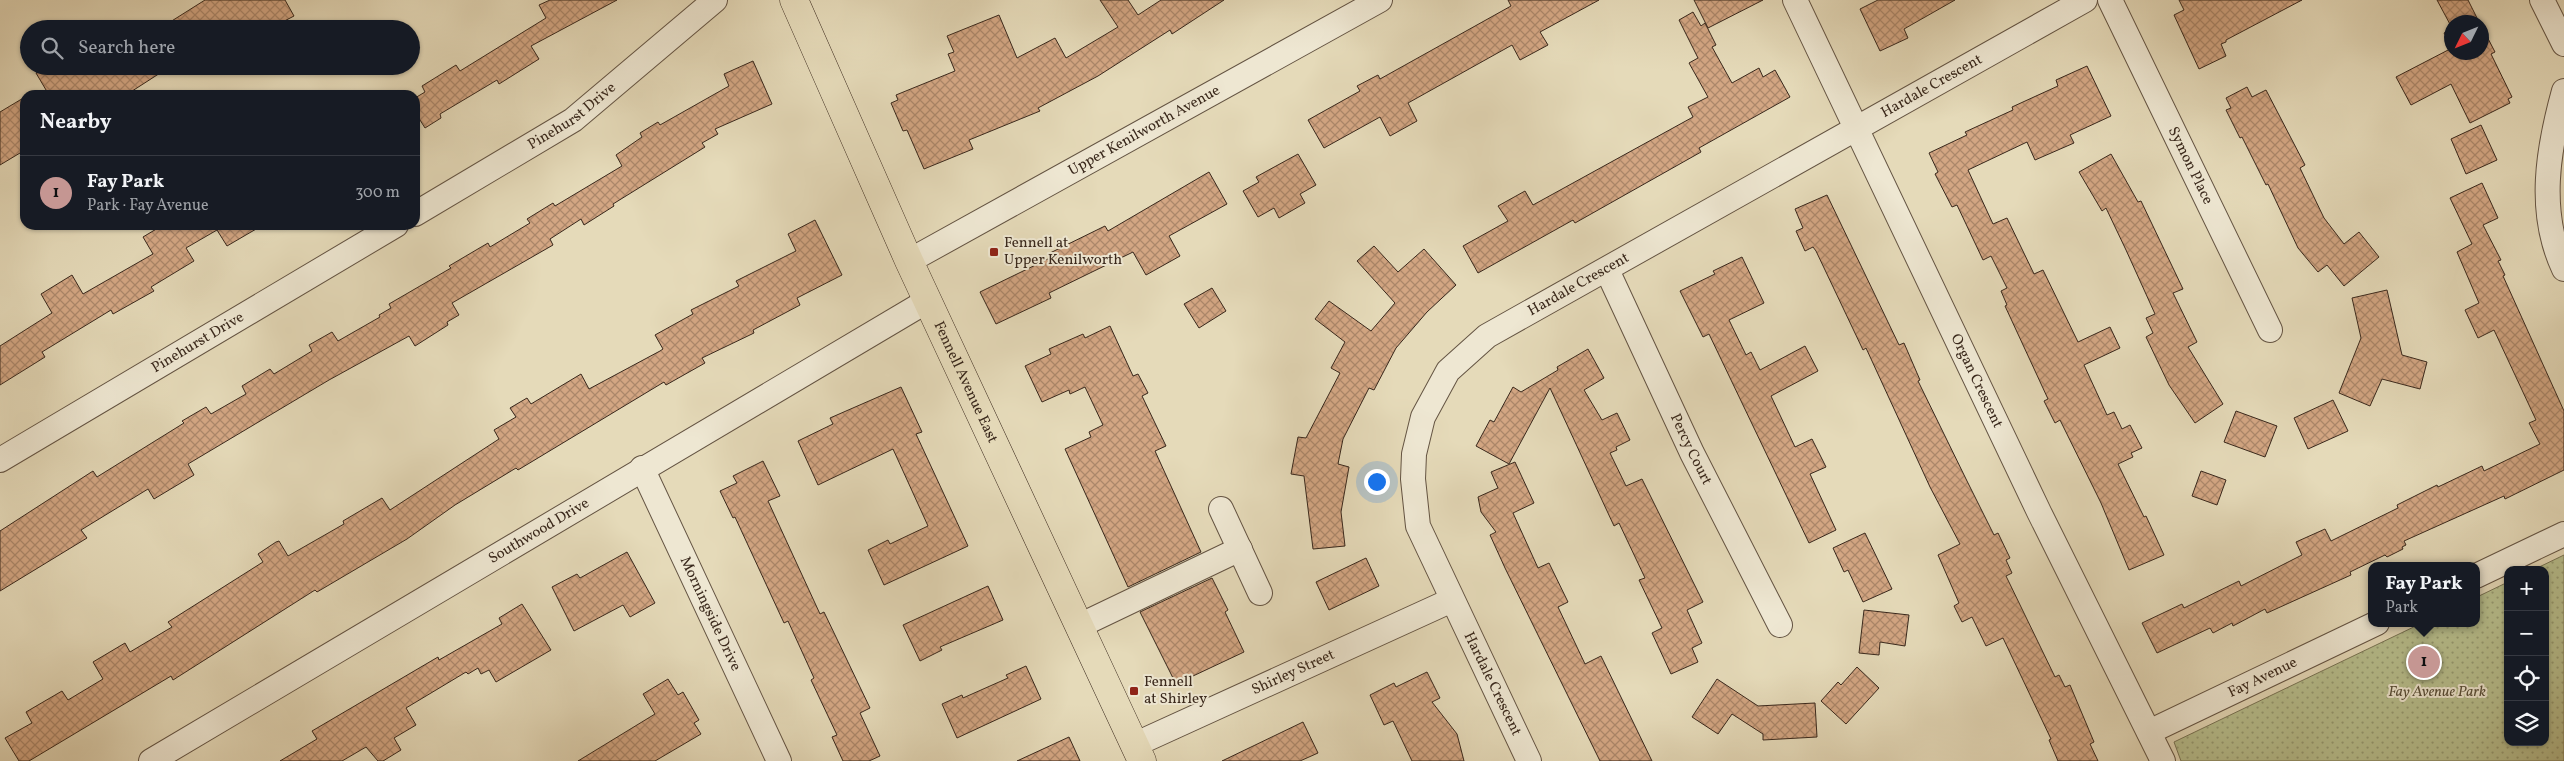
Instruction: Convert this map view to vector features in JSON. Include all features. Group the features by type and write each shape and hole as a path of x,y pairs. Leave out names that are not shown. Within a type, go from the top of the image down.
{"main road":[{"name":"Fennell Avenue East","path":"794,0 927,301 1138,753"}],"street":[{"name":"Pinehurst Drive","path":"420,211 573,120 716,0"},
{"name":"Upper Kenilworth Avenue","path":"909,261 1380,0"},
{"name":"Organ Crescent","path":"1795,0 2039,512 2163,761"},
{"name":"Hardale Crescent","path":"1529,761 1418,526 1413,489 1414,454 1424,417 1432,405 1435,393 1448,371 1487,336 2085,0"},
{"name":"Symon Place","path":"2110,0 2270,330"},
{"path":"2542,0 2564,44"},
{"path":"2564,91 2552,136 2546,194 2556,252 2564,269"},
{"name":"Pinehurst Drive","path":"0,460 388,230"},
{"name":"Percy Court","path":"1607,270 1692,453 1780,625"},
{"name":"Southwood Drive","path":"151,761 642,468 927,301"},
{"name":"Morningside Drive","path":"642,468 773,759"},
{"path":"1221,509 1260,593"},
{"path":"2480,574 2564,534"},
{"path":"1079,626 1240,549"},
{"name":"Shirley Street","path":"1138,753 1452,600"},
{"name":"Fay Avenue","path":"2149,732 2369,627"}],"green space":[{"name":"Fay Avenue Park","path":"2564,555 2564,761 2181,761 2174,742 2414,627 2480,627 2480,596 2504,584 2504,746 2549,746 2549,566 2541,566"}],"building":[{"path":"205,0 285,0 294,16 286,20 173,20"},
{"path":"550,0 617,0 531,46 539,59 499,84 497,80 440,114 441,118 425,128 420,120 420,95 425,92 422,86 456,65 460,71 546,18 539,5"},
{"path":"1100,0 1128,0 1138,15 1161,0 1224,0 1172,34 1170,30 1098,76 1038,108 1040,111 969,140 973,149 924,169 907,130 903,131 891,103 898,100 896,95 955,71 948,54 954,52 947,36 999,15 1017,58 1055,38 1066,58 1118,27"},
{"path":"1508,0 1599,0 1540,32 1548,45 1520,60 1512,45 1408,103 1417,121 1390,136 1380,117 1324,148 1308,120 1360,91 1357,86 1378,75 1380,79 1511,6"},
{"path":"1694,0 1763,0 1708,28"},
{"path":"1878,0 1955,0 1904,29 1908,38 1880,51 1860,9"},
{"path":"2179,0 2302,0 2226,40 2226,42 2221,44 2226,56 2199,69 2174,15 2184,10"},
{"path":"2437,0 2468,0 2476,15 2445,15"},
{"path":"1693,12 1701,26 1705,23 1716,45 1712,47 1732,83 1759,68 1763,77 1775,70 1790,97 1699,148 1701,152 1575,223 1573,220 1478,273 1463,246 1508,221 1498,206 1525,191 1533,205 1693,117 1688,107 1708,97 1689,63 1698,58 1679,20"},
{"path":"2489,40 2495,52 2491,54 2512,97 2508,99 2510,103 2470,123 2451,84 2411,105 2396,77 2444,52 2444,60 2489,60"},
{"path":"753,61 772,104 715,129 718,134 702,143 705,147 613,204 614,206 584,225 581,219 550,239 553,245 452,303 459,315 447,322 448,325 415,346 409,336 329,380 188,464 194,475 154,499 148,489 81,530 87,538 0,591 0,531 93,471 97,477 184,423 182,421 206,407 211,414 246,394 242,386 270,369 274,374 312,351 309,345 332,332 338,341 380,317 379,315 391,308 389,304 451,268 449,266 488,243 490,247 530,223 527,219 553,203 555,206 622,166 616,155 642,137 640,133 658,122 660,125 729,86 724,74"},
{"path":"2087,66 2111,116 2070,135 2074,143 2035,160 2027,142 1968,170 1993,224 2007,218 2034,274 2043,270 2078,342 2110,327 2120,348 2084,365 2107,415 2114,412 2122,429 2130,425 2142,448 2131,453 2133,457 2118,464 2144,517 2146,516 2164,555 2129,570 2101,503 2060,420 2055,423 2044,401 2048,399 2005,306 2007,305 2001,291 2007,288 1991,256 1983,260 1957,205 1952,207 1935,174 1938,172 1929,153 1967,135 1965,132 2013,110 2012,107 2058,86 2056,80"},
{"path":"37,75 157,75 134,90 46,90"},
{"path":"2247,87 2252,97 2266,90 2305,165 2300,168 2324,218 2344,244 2359,232 2379,257 2344,286 2327,265 2318,272 2298,248 2268,184 2266,185 2226,110 2231,108 2226,98"},
{"path":"20,100 20,153 0,165 0,112"},
{"path":"2481,125 2497,160 2466,174 2451,139"},
{"path":"1298,154 1316,185 1300,194 1305,203 1279,218 1274,208 1258,217 1243,191 1259,182 1256,177"},
{"path":"2111,154 2138,202 2141,201 2183,289 2173,293 2197,342 2188,347 2223,404 2195,423 2169,385 2146,337 2153,333 2146,318 2155,314 2126,250 2106,208 2102,211 2079,172"},
{"path":"1209,172 1227,204 1169,236 1180,256 1146,275 1133,252 1049,293 1051,298 996,324 980,292 1052,257 1050,253 1105,226 1108,231"},
{"path":"2482,183 2498,218 2483,225 2501,260 2498,261 2505,275 2503,276 2564,411 2564,470 2505,499 2504,496 2404,541 2406,545 2402,547 2403,549 2387,557 2385,555 2368,562 2350,572 2351,575 2267,613 2265,609 2233,626 2232,623 2213,633 2210,628 2157,653 2142,623 2182,604 2184,608 2239,581 2241,586 2302,555 2296,542 2325,529 2331,541 2398,508 2397,505 2437,485 2438,487 2482,466 2484,471 2540,444 2529,423 2536,420 2494,330 2478,338 2465,310 2479,303 2457,252 2472,244 2450,198"},
{"path":"1827,195 1899,345 1904,343 1920,380 1918,381 1994,535 1998,533 2010,558 2006,560 2012,573 2006,576 2055,677 2059,675 2065,687 2070,685 2094,742 2090,744 2098,761 2058,761 2049,740 2051,739 2003,638 1986,646 1972,617 1962,622 1954,606 1959,603 1938,555 1960,544 1930,487 1866,348 1863,350 1816,251 1813,247 1805,251 1796,231 1803,228 1795,209"},
{"path":"815,220 842,275 797,298 800,305 753,330 754,333 702,358 705,363 666,385 664,382 518,470 516,468 455,505 407,539 317,592 315,590 173,680 171,676 29,761 19,761 5,738 32,723 26,712 62,691 68,700 103,679 93,662 125,643 130,652 172,627 168,622 263,562 258,554 276,542 279,541 288,556 344,524 343,521 382,498 390,510 499,439 494,430 516,417 510,408 527,398 531,404 581,374 589,389 660,351 663,349 655,335 693,314 691,310 739,286 736,281 796,251 788,234"},
{"path":"155,230 217,230 186,248 194,261 151,287 154,291 113,314 111,310 42,352 45,357 0,385 0,346 52,313 41,294 72,275 83,294 153,254 143,237"},
{"path":"217,230 254,230 227,246"},
{"path":"1374,246 1398,272 1424,249 1456,285 1427,312 1396,348 1374,390 1369,388 1343,439 1338,464 1349,467 1341,512 1345,546 1313,549 1304,476 1291,474 1298,437 1306,438 1340,373 1331,368 1345,342 1315,319 1329,301 1371,331 1395,303 1357,261"},
{"path":"1742,257 1764,303 1729,320 1746,355 1751,352 1760,370 1805,346 1818,371 1771,396 1795,447 1812,439 1826,467 1810,474 1836,530 1809,543 1709,334 1703,337 1680,291 1715,274 1713,271"},
{"path":"1212,288 1226,311 1199,328 1184,304"},
{"path":"2387,290 2402,355 2427,362 2420,389 2382,379 2370,406 2339,393 2361,338 2352,298"},
{"path":"1110,326 1133,376 1138,374 1148,393 1142,396 1166,446 1155,451 1201,552 1128,587 1065,449 1091,437 1089,432 1103,425 1085,387 1070,394 1069,390 1042,402 1025,366 1051,354 1049,349 1083,334 1085,338"},
{"path":"1588,349 1604,378 1584,390 1602,420 1617,413 1630,440 1616,447 1617,450 1610,453 1626,486 1642,479 1703,602 1687,610 1702,643 1692,648 1698,662 1671,674 1652,633 1662,628 1639,580 1645,578 1619,523 1614,526 1550,388 1509,464 1476,446 1490,420 1494,422 1513,387 1521,392 1558,370 1557,367"},
{"path":"901,387 922,432 916,434 968,546 884,585 868,550 888,540 890,544 928,526 893,449 818,485 798,441 833,424 830,418"},
{"path":"2333,400 2348,431 2308,449 2294,418"},
{"path":"2236,411 2277,426 2265,457 2224,442"},
{"path":"763,461 780,496 768,501 820,614 824,612 870,708 860,713 880,756 869,761 843,761 832,737 837,735 811,680 814,678 788,621 784,623 735,517 733,518 720,491 737,483 733,476"},
{"path":"1515,462 1534,503 1513,513 1538,568 1549,563 1568,602 1558,607 1585,664 1601,656 1652,761 1600,761 1505,568 1490,535 1496,532 1481,512 1478,497 1498,488 1491,472"},
{"path":"2201,471 2226,480 2217,505 2192,496"},
{"path":"1865,533 1892,589 1863,602 1848,570 1844,572 1833,548"},
{"path":"627,552 655,603 630,617 623,605 574,631 552,587 577,574 580,578"},
{"path":"1366,558 1379,586 1329,610 1316,582"},
{"path":"1212,578 1228,610 1225,612 1244,652 1176,684 1140,612"},
{"path":"988,586 1003,620 940,647 942,650 920,661 903,625"},
{"path":"522,604 551,650 496,682 489,670 481,674 478,668 468,674 466,672 406,708 416,725 394,738 401,750 383,761 378,761 366,747 342,761 280,761 317,739 312,731 438,657 439,660 502,624 499,618"},
{"path":"1864,610 1909,615 1905,646 1880,642 1879,655 1859,653"},
{"path":"1026,666 1041,699 957,738 942,704 962,695 963,698 1008,678 1006,675"},
{"path":"1857,667 1879,688 1846,724 1821,701 1838,682 1841,685"},
{"path":"1427,672 1440,698 1432,702 1457,734 1464,761 1412,761 1393,721 1384,725 1370,695 1394,683 1396,687"},
{"path":"668,679 678,695 683,692 699,720 694,723 701,734 655,761 578,761 655,714 643,694"},
{"path":"1717,679 1758,706 1815,703 1817,737 1763,740 1763,734 1732,714 1718,734 1692,717"},
{"path":"1303,722 1318,753 1300,761 1222,761"},
{"path":"1069,737 1080,761 1017,761"}],"place":[{"name":"Fennell at Upper Kenilworth","path":"994,252"},
{"name":"Fay Park","path":"2424,662"},
{"name":"Fennell at Shirley","path":"1134,691"}]}
